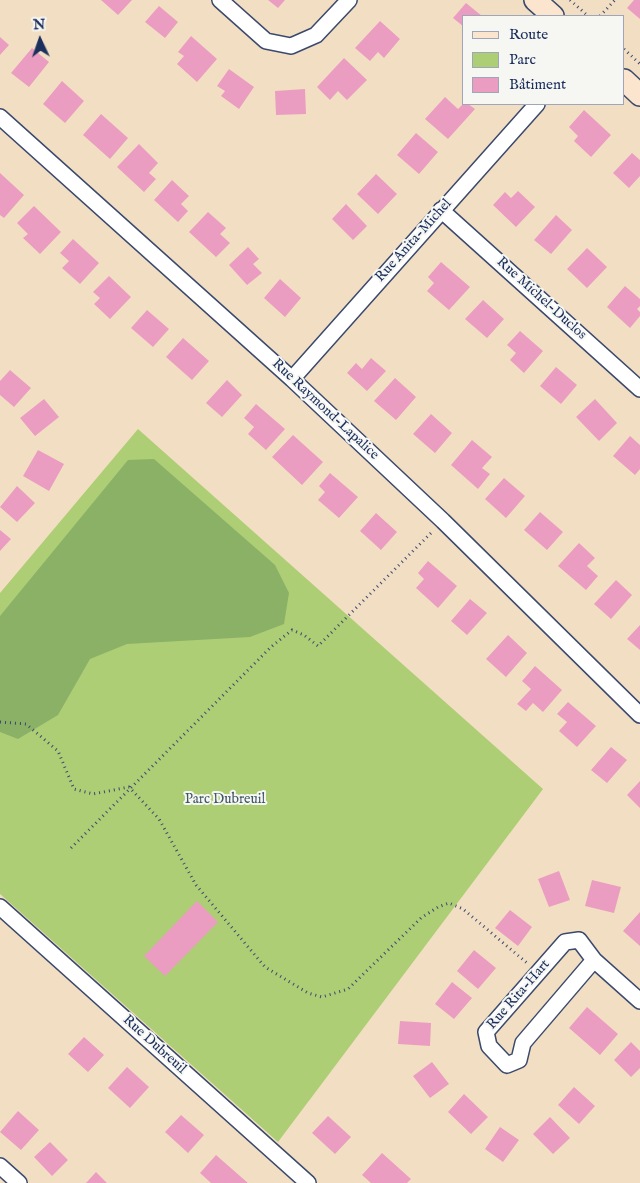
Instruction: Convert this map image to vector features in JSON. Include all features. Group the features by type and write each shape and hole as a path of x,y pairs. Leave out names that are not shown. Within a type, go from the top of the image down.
{"street":[{"path":"220,0 266,41 291,46 316,35 349,0"},
{"path":"535,0 552,15"},
{"path":"625,81 640,95"},
{"name":"Rue Anita-Michel","path":"292,378 536,105"},
{"name":"Rue Raymond-Lapalice","path":"0,117 292,378 443,521 640,715"},
{"name":"Rue Michel-Duclos","path":"442,210 640,389"},
{"name":"Rue Dubreuil","path":"0,907 308,1183"},
{"name":"Rue Rita-Hart","path":"594,960 523,1043 519,1060 507,1065 488,1046 486,1032 565,942 579,940 594,960 640,1001"},
{"path":"0,1166 19,1183"}],"path":[{"path":"570,0 587,15"},
{"path":"601,15 615,0"},
{"path":"625,50 640,64"},
{"path":"71,848 116,805 129,787 271,647 292,630 304,635 318,646 443,521"},
{"path":"0,722 26,724 58,751 74,789 93,794 129,787"},
{"path":"129,787 159,819 196,885 265,967 308,993 322,997 348,989 421,918 438,907 449,903 463,909 538,972"}],"green space":[{"name":"Parc Dubreuil","path":"138,429 543,789 278,1142 0,894 0,593"},
{"path":"154,459 275,565 289,593 284,624 250,637 127,644 90,659 58,715 18,739 0,732 0,616 128,460"}],"building":[{"path":"101,0 132,0 118,15"},
{"path":"268,0 285,0 278,8"},
{"path":"634,0 640,0 640,19 627,8"},
{"path":"466,3 481,15 462,15 462,25 453,18"},
{"path":"159,6 178,22 165,38 145,22"},
{"path":"380,21 400,39 384,58 378,52 370,61 355,48"},
{"path":"191,36 217,59 197,82 177,64 184,56 178,52"},
{"path":"0,37 9,45 0,55"},
{"path":"32,48 49,62 29,87 11,73"},
{"path":"344,58 367,80 347,100 338,91 330,100 317,87"},
{"path":"229,69 254,87 239,109 221,96 225,91 217,86"},
{"path":"62,81 84,101 65,123 43,104"},
{"path":"305,89 306,114 276,115 275,91"},
{"path":"445,97 458,109 462,105 469,105 475,109 448,139 425,119"},
{"path":"584,110 611,135 591,157 574,141 578,136 569,127"},
{"path":"101,114 128,138 110,159 83,135"},
{"path":"416,133 438,152 419,174 397,155"},
{"path":"139,144 158,163 149,173 156,179 144,192 117,167"},
{"path":"632,153 640,160 640,176 629,188 613,173"},
{"path":"0,173 24,195 4,218 0,215"},
{"path":"376,174 397,194 378,214 357,194"},
{"path":"172,180 189,196 181,204 188,211 178,222 154,200"},
{"path":"518,191 535,207 516,227 493,205 505,192 511,198"},
{"path":"346,204 367,226 353,240 332,219"},
{"path":"34,206 61,232 40,254 23,238 28,234 17,223"},
{"path":"208,212 226,228 220,234 230,243 216,257 189,232"},
{"path":"556,215 572,230 551,254 534,240"},
{"path":"73,239 99,263 80,284 62,268 69,261 60,253"},
{"path":"248,247 259,259 253,264 262,273 247,285 229,265"},
{"path":"587,248 607,267 587,288 567,269"},
{"path":"441,262 470,287 449,310 427,291 434,283 428,277"},
{"path":"109,276 131,297 110,319 94,304 100,298 93,292"},
{"path":"280,279 301,298 285,317 264,298"},
{"path":"625,286 640,299 640,306 637,309 640,312 640,316 630,328 607,307"},
{"path":"483,300 504,319 487,338 465,319"},
{"path":"147,310 169,329 153,347 131,328"},
{"path":"520,331 543,351 524,373 510,360 516,353 507,345"},
{"path":"183,338 209,361 192,380 166,357"},
{"path":"371,358 386,371 367,391 347,373 356,363 362,369"},
{"path":"556,367 577,385 561,404 540,386"},
{"path":"10,370 31,388 14,407 0,395 0,381"},
{"path":"395,378 416,397 396,420 374,401"},
{"path":"227,380 242,395 222,417 206,403"},
{"path":"44,399 59,417 35,436 20,418"},
{"path":"595,399 617,423 599,441 576,417"},
{"path":"256,404 285,429 266,450 248,434 254,427 244,418"},
{"path":"431,414 452,433 435,453 413,434"},
{"path":"293,435 323,462 302,485 272,457"},
{"path":"630,436 640,445 640,469 635,475 613,456"},
{"path":"472,440 492,457 482,468 490,474 478,489 451,465"},
{"path":"38,450 64,464 49,491 23,476"},
{"path":"330,473 358,497 339,518 318,500 325,492 319,486"},
{"path":"504,478 525,496 506,518 485,499"},
{"path":"17,486 35,503 17,522 0,507"},
{"path":"540,512 563,532 547,550 524,530"},
{"path":"376,513 397,532 381,550 360,531"},
{"path":"0,530 11,539 0,551"},
{"path":"579,543 595,558 587,566 598,576 586,590 558,566"},
{"path":"428,561 457,586 438,608 416,588 424,579 418,573"},
{"path":"616,580 632,595 611,619 594,604"},
{"path":"470,599 487,613 467,635 451,621"},
{"path":"640,625 640,650 627,639"},
{"path":"508,635 527,653 506,677 486,659"},
{"path":"535,666 562,690 543,712 533,703 526,711 517,704 531,689 522,681"},
{"path":"568,702 596,726 577,747 559,731 567,722 557,714"},
{"path":"611,747 627,760 607,783 591,770"},
{"path":"640,781 640,808 627,795"},
{"path":"559,871 570,900 549,907 538,879"},
{"path":"592,880 621,887 614,913 585,906"},
{"path":"197,901 218,922 165,976 144,956"},
{"path":"510,910 532,927 518,946 495,928"},
{"path":"640,912 640,946 623,931"},
{"path":"474,950 496,968 478,989 457,971"},
{"path":"452,982 472,998 454,1019 435,1004"},
{"path":"587,1007 618,1034 600,1055 569,1028"},
{"path":"400,1021 431,1023 430,1046 398,1044"},
{"path":"84,1037 104,1055 88,1072 68,1054"},
{"path":"631,1042 640,1051 640,1068 631,1077 614,1060"},
{"path":"432,1062 449,1084 430,1098 413,1076"},
{"path":"127,1067 149,1087 130,1108 108,1088"},
{"path":"574,1087 595,1106 579,1124 558,1105"},
{"path":"464,1094 488,1117 471,1134 448,1112"},
{"path":"18,1111 39,1130 21,1150 0,1132"},
{"path":"181,1115 204,1135 188,1153 165,1132"},
{"path":"328,1116 351,1137 335,1154 312,1133"},
{"path":"550,1117 570,1138 553,1154 533,1134"},
{"path":"500,1127 519,1140 503,1162 485,1149"},
{"path":"50,1142 68,1160 52,1176 34,1157"},
{"path":"382,1153 411,1179 407,1183 371,1183 362,1175"},
{"path":"216,1155 248,1183 211,1183 200,1173"},
{"path":"96,1172 107,1183 86,1183"}]}
